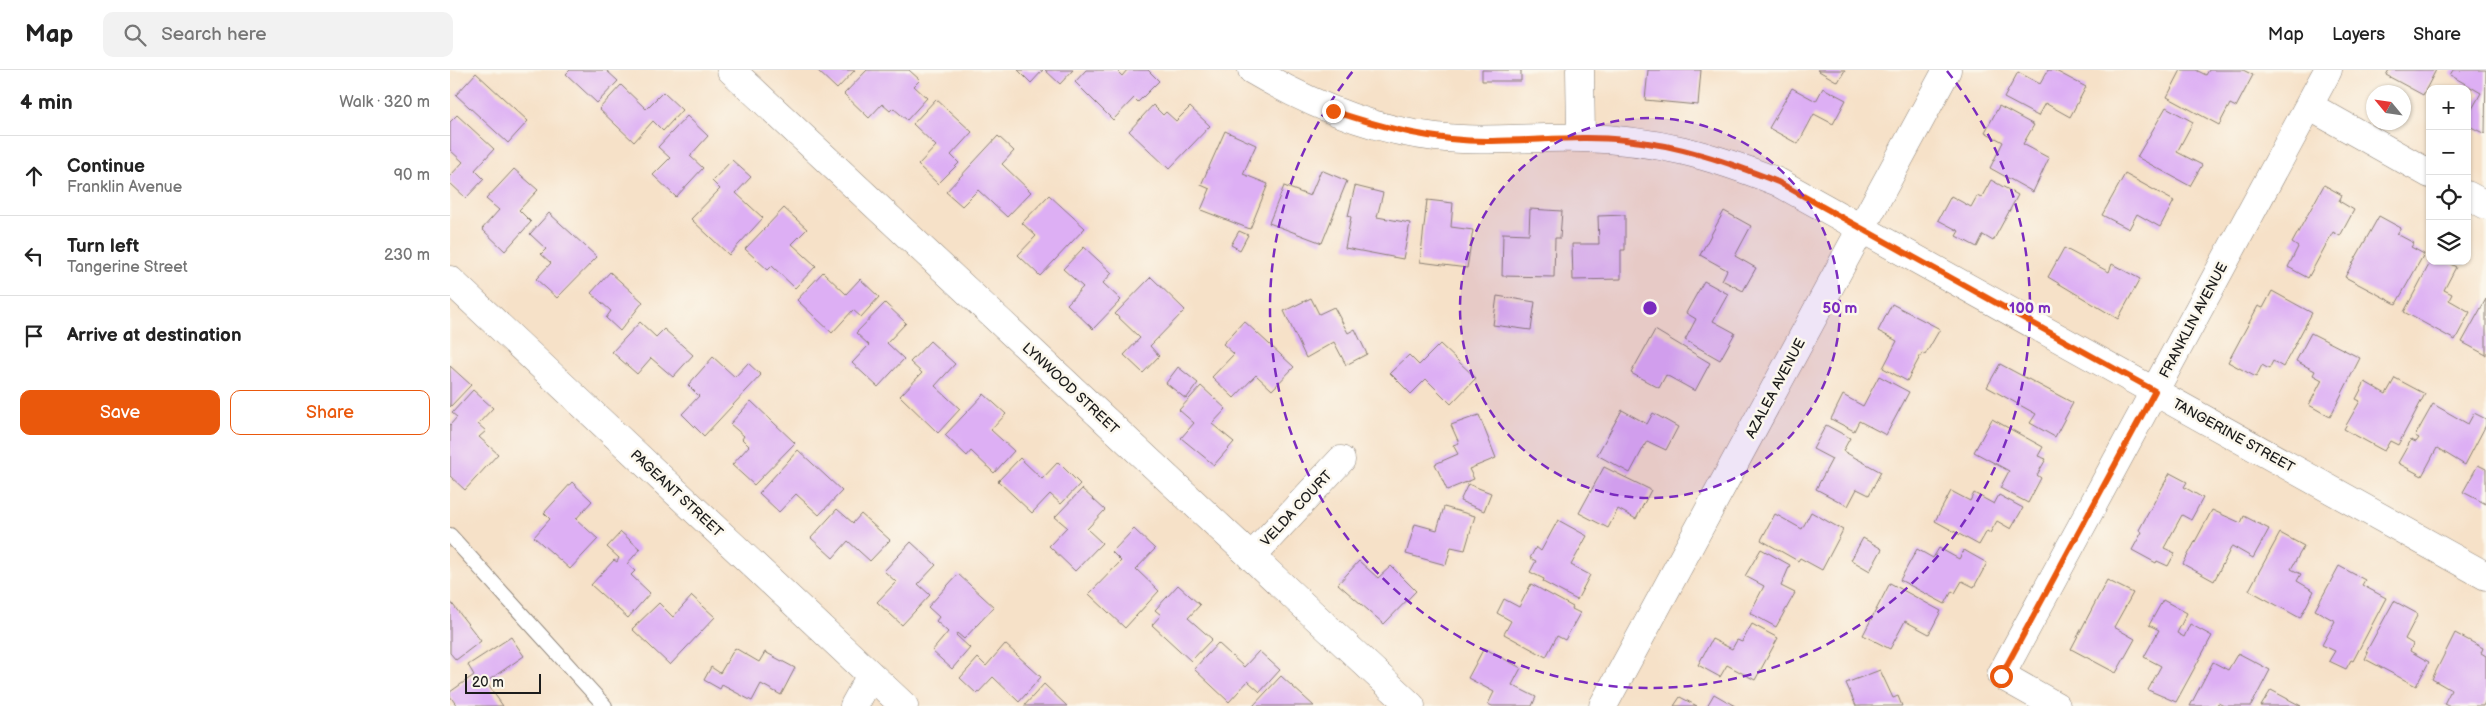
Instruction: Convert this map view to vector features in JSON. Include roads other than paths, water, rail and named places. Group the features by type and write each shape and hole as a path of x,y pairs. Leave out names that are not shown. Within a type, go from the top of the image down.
{"street":[{"name":"LYNWOOD STREET","path":"731,70 1411,706"},
{"name":"TANGERINE STREET","path":"1252,70 1289,92 1333,111 1398,130 1434,137 1491,141 1581,138 1625,140 1673,147 1725,161 1778,182 1862,227 2486,576"},
{"path":"1580,70 1581,138"},
{"name":"AZALEA AVENUE","path":"1603,706 1946,70"},
{"name":"FRANKLIN AVENUE","path":"2056,706 2001,676 2328,70"},
{"path":"2309,106 2426,172"},
{"path":"2471,197 2486,205"},
{"name":"PAGEANT STREET","path":"450,280 904,706"},
{"name":"VELDA COURT","path":"1250,557 1341,460"},
{"path":"854,706 871,675"}],"lane":[{"path":"450,535 605,706"}]}
